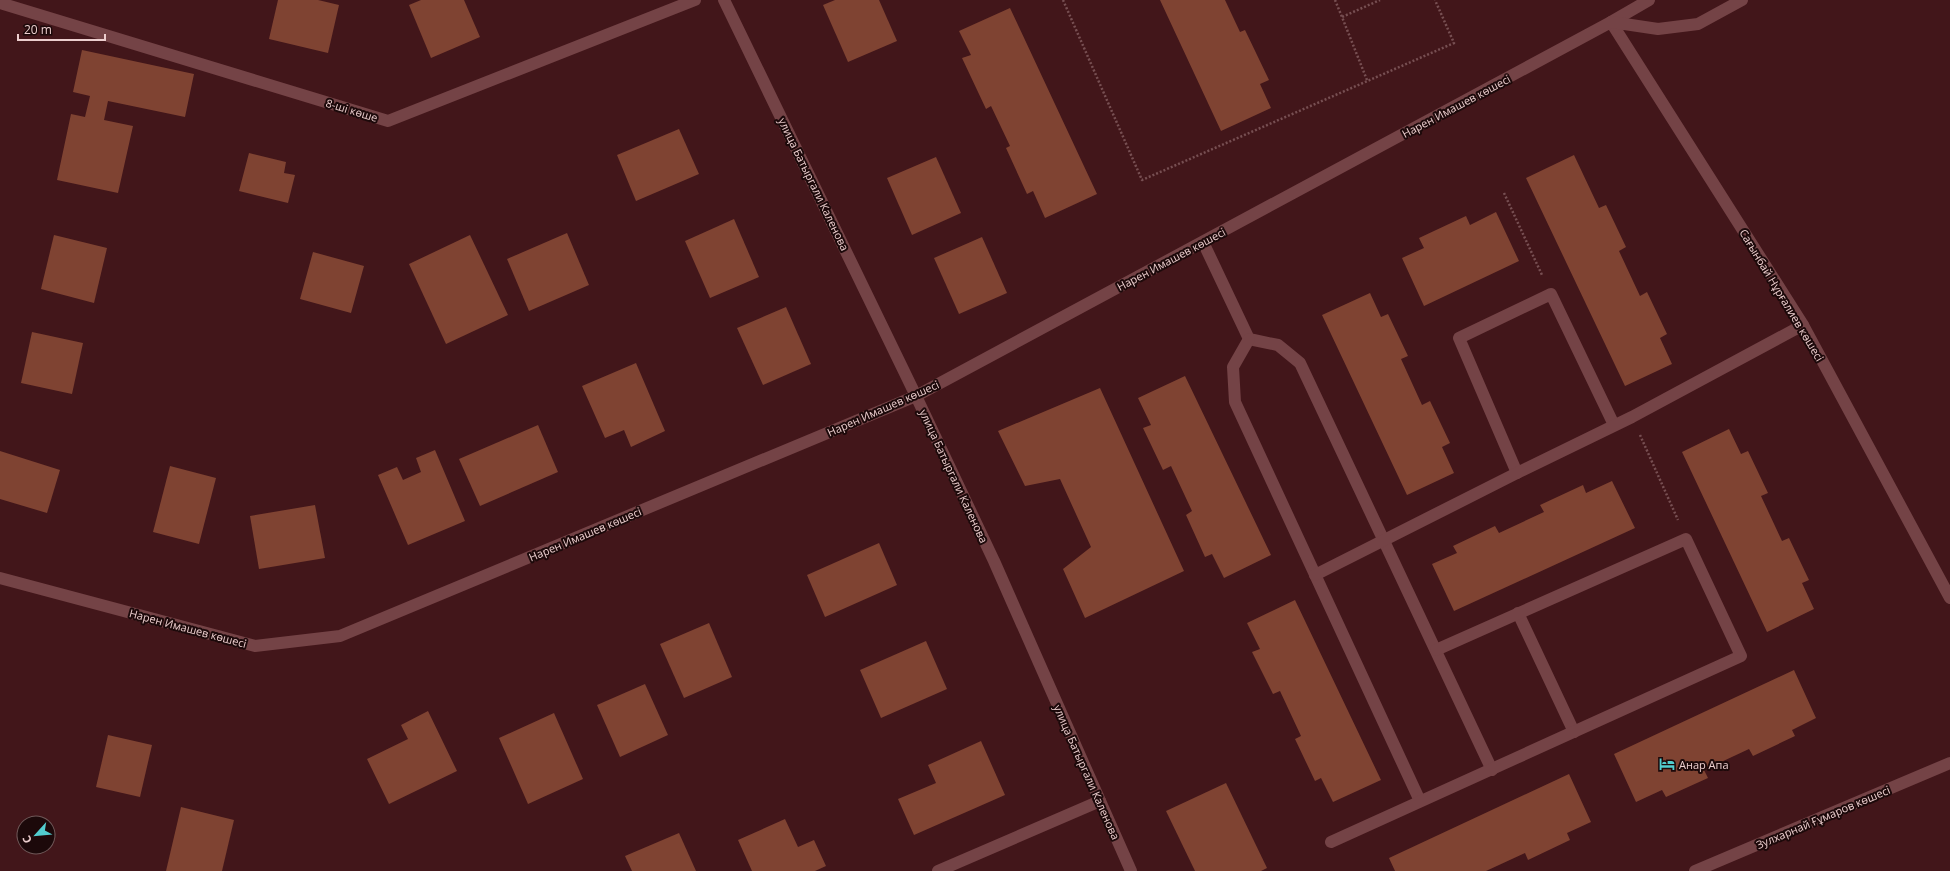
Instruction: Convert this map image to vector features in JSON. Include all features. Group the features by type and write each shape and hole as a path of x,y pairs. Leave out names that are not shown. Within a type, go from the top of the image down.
{"street":[{"name":"8-шi көше","path":"0,3 388,121 695,0"},
{"name":"улица Батыргали Каленова","path":"724,0 916,396 994,561 1131,871"},
{"name":"Нарен Имашев көшесi","path":"0,578 255,646 340,636 916,396 1611,22 1649,0"},
{"path":"1611,22 1658,29 1698,24 1742,0"},
{"name":"Сағынбай Нұрғалиев көшесі","path":"1611,22 1803,325 1950,598"},
{"path":"1203,242 1249,338"},
{"path":"1517,473 1459,338 1551,294 1614,425"},
{"path":"1315,575 1632,417 1803,325"},
{"path":"1249,338 1278,345 1300,363 1492,770"},
{"path":"1249,338 1233,367 1235,402 1420,802"},
{"path":"1330,842 1741,656 1686,539 1436,650"},
{"path":"1518,613 1574,732"},
{"name":"Зулхарнай Ғұмаров көшесі","path":"1695,871 1950,763"},
{"path":"938,871 1100,801"}],"path":[{"path":"1062,0 1142,180 1454,43 1435,0"},
{"path":"1335,0 1367,80"},
{"path":"1342,17 1380,0"},
{"path":"1504,193 1551,294"},
{"path":"1632,417 1686,539"}],"building":[{"path":"278,0 318,0 339,5 328,53 269,39"},
{"path":"421,0 464,0 480,37 431,58 409,5"},
{"path":"835,0 879,0 897,41 848,62 823,5"},
{"path":"1160,0 1225,0 1240,32 1245,30 1269,80 1260,84 1271,108 1221,131"},
{"path":"1010,8 1097,194 1045,218 1033,191 1027,194 1006,148 1010,146 991,106 986,109 962,58 971,55 959,31"},
{"path":"82,50 194,74 185,117 108,101 104,120 133,126 118,193 57,180 71,114 85,117 90,96 73,92"},
{"path":"679,129 699,174 636,201 617,155"},
{"path":"249,153 286,162 284,173 295,175 288,203 239,191"},
{"path":"1574,155 1599,208 1606,205 1626,247 1619,251 1640,296 1647,292 1667,334 1660,338 1672,364 1625,386 1526,178"},
{"path":"936,157 961,213 912,235 887,178"},
{"path":"1496,212 1519,261 1424,306 1402,258 1424,248 1419,238 1466,216 1470,225"},
{"path":"734,219 759,277 710,298 685,241"},
{"path":"567,233 589,285 529,311 507,259"},
{"path":"54,235 107,248 94,303 41,289"},
{"path":"470,235 508,315 446,344 409,264"},
{"path":"982,237 1007,293 959,314 934,258"},
{"path":"313,252 364,266 351,313 300,299"},
{"path":"1370,293 1381,317 1388,314 1408,356 1401,359 1422,405 1430,401 1450,443 1442,447 1454,473 1407,495 1322,315"},
{"path":"786,307 811,364 763,385 737,328"},
{"path":"32,332 83,343 72,394 21,383"},
{"path":"636,363 665,431 631,447 624,430 605,438 582,386"},
{"path":"1185,376 1271,555 1224,578 1212,554 1205,557 1186,515 1192,511 1171,466 1163,470 1143,428 1151,425 1138,398"},
{"path":"1100,388 1184,571 1085,618 1063,569 1091,547 1060,479 1025,486 998,431"},
{"path":"538,425 558,472 480,506 459,459"},
{"path":"1729,429 1741,454 1748,451 1768,493 1761,496 1782,541 1789,538 1809,580 1802,583 1814,609 1767,632 1682,452"},
{"path":"435,450 465,521 408,545 378,475 397,467 403,480 421,472 416,458"},
{"path":"0,451 60,470 47,513 0,499"},
{"path":"170,466 216,478 199,544 153,532"},
{"path":"1612,481 1635,528 1454,611 1432,564 1457,553 1453,546 1495,526 1499,533 1544,512 1540,505 1583,485 1586,493"},
{"path":"315,505 325,558 259,569 250,516"},
{"path":"879,543 897,585 825,617 807,575"},
{"path":"1295,600 1381,780 1333,802 1321,778 1315,781 1295,739 1301,736 1280,691 1273,694 1252,652 1260,649 1247,623"},
{"path":"709,623 732,677 684,698 660,644"},
{"path":"926,641 947,689 881,718 860,670"},
{"path":"1794,670 1816,718 1792,730 1795,736 1753,756 1749,749 1704,770 1708,778 1666,797 1662,790 1636,802 1614,754"},
{"path":"645,684 668,735 620,757 597,705"},
{"path":"428,711 457,771 389,804 367,759 408,739 401,725"},
{"path":"554,713 583,779 528,804 499,738"},
{"path":"108,735 152,745 140,797 96,787"},
{"path":"981,741 1005,795 914,835 898,799 936,783 928,765"},
{"path":"1569,774 1591,822 1567,833 1570,840 1528,860 1525,853 1486,871 1395,871 1389,858"},
{"path":"1226,783 1267,868 1261,871 1195,871 1166,811"},
{"path":"181,807 234,820 222,871 166,871"},
{"path":"785,819 798,847 814,840 826,866 815,871 752,871 738,840"},
{"path":"679,833 696,871 632,871 625,856"}],"place":[{"name":"Анар Апа","path":"1667,764"}]}
